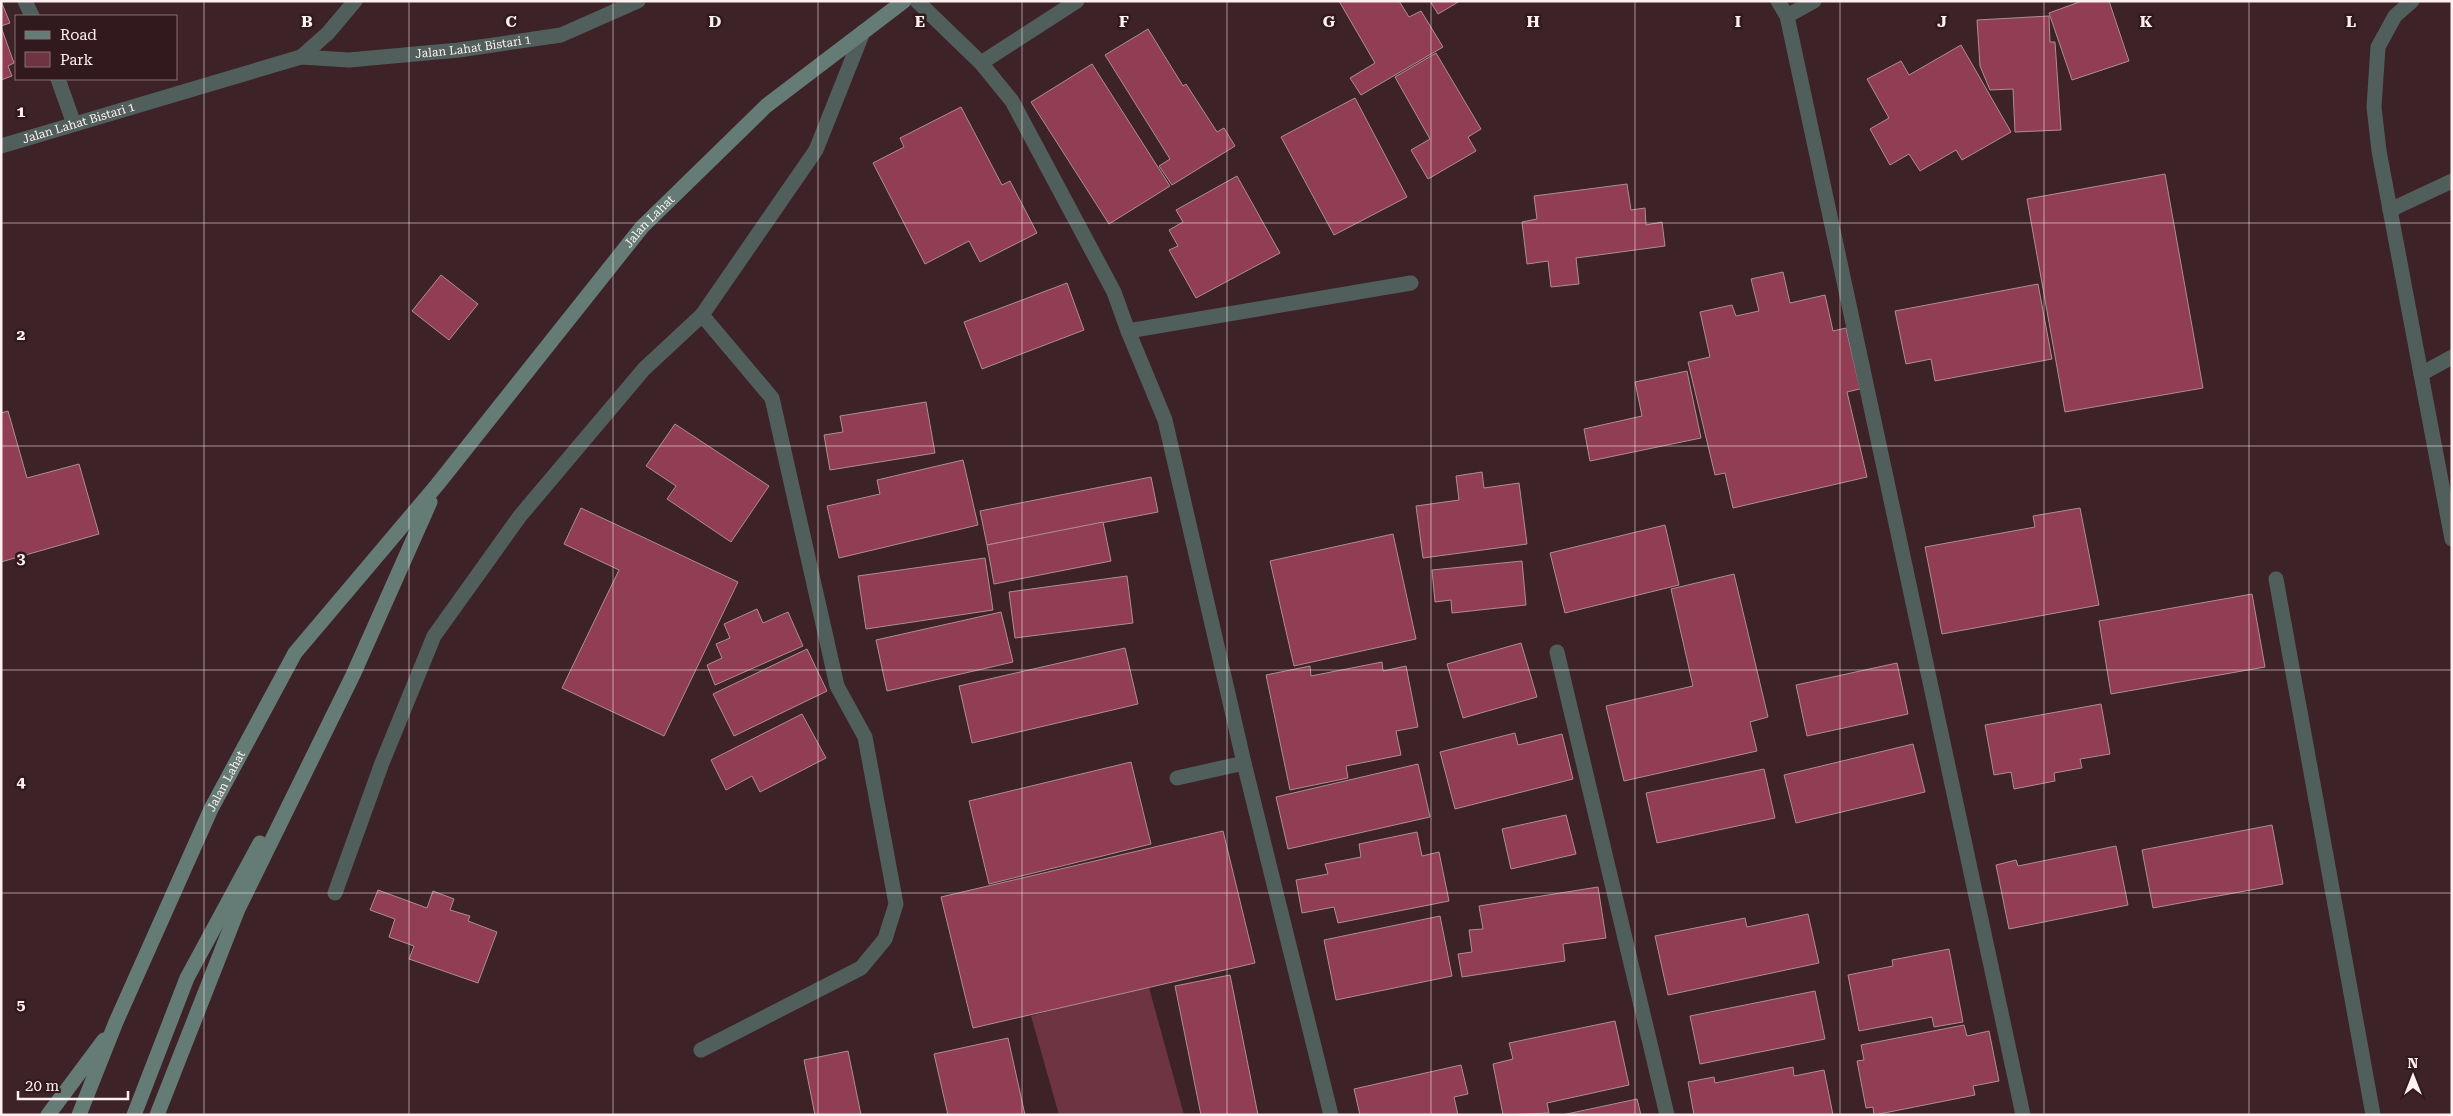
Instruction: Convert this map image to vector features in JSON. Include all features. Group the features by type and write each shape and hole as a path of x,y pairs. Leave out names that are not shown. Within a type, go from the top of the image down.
{"main road":[{"name":"Jalan Lahat","path":"80,1115 116,1022 211,809 295,653 437,485 642,227 766,106 904,1"},
{"name":"Jalan Lahat","path":"157,1115 238,909 352,675 437,485"},
{"path":"134,1115 186,978 352,675"},
{"path":"48,1115 116,1022"}],"street":[{"path":"25,1 32,15"},
{"name":"Jalan Lahat Bistari 1","path":"301,57 328,33 355,1"},
{"name":"Jalan Lahat Bistari 1","path":"1,146 301,57 358,59 459,50 561,35 638,1"},
{"path":"917,1 980,63 1016,110 1114,292 1128,331 1166,420 1244,763 1331,1115"},
{"path":"980,63 1077,1"},
{"path":"1778,1 1787,16 2023,1115"},
{"path":"1787,16 1814,1"},
{"path":"2412,1 2395,16 2378,47 2374,107 2379,151 2452,539"},
{"path":"335,893 382,763 434,636 520,516 644,369 702,315 816,150 863,32"},
{"path":"58,80 74,124"},
{"path":"2390,210 2452,180"},
{"path":"1128,331 1411,283"},
{"path":"701,1050 861,968 885,940 896,904 865,737 836,686 772,398 702,315"},
{"path":"2421,374 2452,358"},
{"path":"2276,579 2373,1115"},
{"path":"1557,652 1667,1115"},
{"path":"1177,778 1244,763"}],"green space":[{"path":"1148,984 1184,1115 1059,1115 1031,1016"}],"building":[{"path":"1,1 10,23 1,26"},
{"path":"1339,1 1399,1 1409,17 1421,11 1443,47 1361,95 1350,78 1375,63"},
{"path":"1430,1 1460,1 1438,14"},
{"path":"2082,1 2109,1 2129,61 2072,80 2049,13"},
{"path":"2049,16 2050,42 2055,42 2061,130 2015,132 2013,89 1990,90 1980,66 1977,20"},
{"path":"1,27 14,63 8,66 12,76 1,80"},
{"path":"1148,29 1183,86 1186,84 1217,132 1224,128 1235,146 1172,185 1159,166 1170,159 1105,55"},
{"path":"1961,45 2011,132 1962,160 1956,150 1920,171 1909,154 1890,165 1870,129 1889,118 1867,79 1901,61 1909,75"},
{"path":"1436,53 1481,129 1468,137 1476,151 1428,179 1411,150 1430,139 1395,77"},
{"path":"1092,64 1170,186 1109,224 1031,102"},
{"path":"1355,98 1407,197 1334,235 1281,137"},
{"path":"961,107 1002,185 1010,181 1037,233 980,262 969,241 925,264 873,163 904,147 900,138"},
{"path":"2165,174 2203,388 2065,412 2027,199"},
{"path":"1237,176 1280,253 1196,298 1169,250 1178,246 1169,230 1183,222 1176,210"},
{"path":"1627,184 1631,210 1645,208 1646,225 1662,222 1665,246 1576,258 1579,284 1551,287 1548,261 1527,264 1522,222 1537,219 1534,196"},
{"path":"1783,272 1790,303 1825,295 1833,331 1846,328 1860,389 1847,392 1867,477 1733,508 1725,473 1715,475 1688,362 1710,357 1700,312 1732,305 1736,316 1759,311 1751,279"},
{"path":"441,275 478,304 449,340 412,311"},
{"path":"1067,283 1084,330 982,369 964,322"},
{"path":"2038,284 2052,359 1935,381 1931,359 1906,364 1895,311"},
{"path":"1687,371 1701,438 1590,461 1584,429 1642,416 1635,382"},
{"path":"926,402 935,453 830,470 824,435 843,432 840,416"},
{"path":"8,411 27,478 79,464 99,534 1,562 1,413"},
{"path":"675,424 769,486 731,542 667,499 676,486 646,466"},
{"path":"963,460 978,525 839,558 827,506 880,494 877,480"},
{"path":"1482,472 1484,488 1519,483 1527,544 1423,558 1416,506 1459,500 1456,476"},
{"path":"1151,477 1158,512 987,545 980,511"},
{"path":"581,508 738,582 664,736 562,688 619,570 564,544"},
{"path":"2080,508 2099,605 1942,634 1925,547 2035,527 2033,516"},
{"path":"1103,522 1111,561 994,584 987,545"},
{"path":"1665,525 1679,585 1565,613 1550,553"},
{"path":"1393,534 1416,639 1294,666 1270,561"},
{"path":"985,558 993,610 866,629 858,576"},
{"path":"1522,561 1526,605 1452,613 1451,600 1435,602 1432,570"},
{"path":"1734,574 1768,717 1750,722 1757,751 1624,781 1606,706 1693,686 1671,589"},
{"path":"1127,576 1133,623 1015,638 1009,592"},
{"path":"2252,594 2265,667 2111,694 2099,621"},
{"path":"757,609 763,623 788,612 803,646 715,685 707,665 722,658 716,644 730,638 724,624"},
{"path":"1001,612 1013,662 887,691 876,640"},
{"path":"1521,643 1537,697 1463,718 1447,664"},
{"path":"1125,648 1138,704 972,743 959,686"},
{"path":"807,649 827,691 734,736 713,694"},
{"path":"1382,662 1383,671 1406,666 1418,727 1396,731 1401,755 1346,766 1348,778 1290,790 1266,675 1310,666 1311,676"},
{"path":"1897,663 1908,714 1807,736 1796,685"},
{"path":"2101,704 2110,754 2080,759 2082,768 2054,773 2055,781 2014,789 2011,772 1994,775 1985,725"},
{"path":"802,714 826,758 760,792 752,776 726,790 711,760"},
{"path":"1515,733 1518,745 1562,734 1573,779 1455,809 1440,752"},
{"path":"1913,744 1925,792 1796,823 1784,775"},
{"path":"1131,762 1151,844 989,884 969,801"},
{"path":"1418,764 1430,817 1288,849 1276,797"},
{"path":"1764,769 1775,818 1657,843 1646,793"},
{"path":"1566,815 1576,854 1511,869 1502,829"},
{"path":"2272,825 2283,884 2153,908 2142,850"},
{"path":"1223,831 1255,963 973,1028 941,897"},
{"path":"1417,832 1422,856 1439,852 1449,901 1338,923 1334,907 1302,913 1296,880 1328,874 1325,864 1361,857 1359,844"},
{"path":"2116,846 2128,905 2009,929 1996,865 2016,860 2018,866"},
{"path":"1598,887 1606,938 1563,944 1565,961 1462,977 1458,954 1472,952 1469,930 1483,929 1479,906"},
{"path":"378,890 427,908 433,891 454,899 450,910 470,916 468,921 497,932 478,983 409,959 414,946 389,937 395,919 370,910"},
{"path":"1808,914 1819,963 1668,995 1655,936 1745,918 1747,927"},
{"path":"1440,916 1452,976 1336,1000 1324,940"},
{"path":"1949,949 1963,1022 1934,1027 1932,1017 1859,1031 1848,975 1893,966 1892,960"},
{"path":"1230,975 1258,1115 1201,1115 1175,986"},
{"path":"1815,991 1825,1039 1700,1064 1690,1016"},
{"path":"1615,1021 1629,1085 1547,1103 1549,1113 1503,1115 1493,1064 1513,1059 1509,1043"},
{"path":"1964,1025 1967,1036 1989,1031 1999,1081 1973,1086 1975,1095 1874,1115 1873,1107 1866,1108 1857,1061 1864,1060 1861,1045"},
{"path":"1008,1038 1025,1115 948,1115 934,1054"},
{"path":"848,1051 861,1115 815,1115 804,1060"},
{"path":"1461,1065 1468,1094 1454,1097 1458,1115 1360,1115 1354,1089"},
{"path":"1793,1067 1794,1076 1824,1070 1833,1115 1694,1115 1688,1082 1714,1077 1715,1083"},
{"path":"1637,1099 1641,1115 1562,1115"}]}
